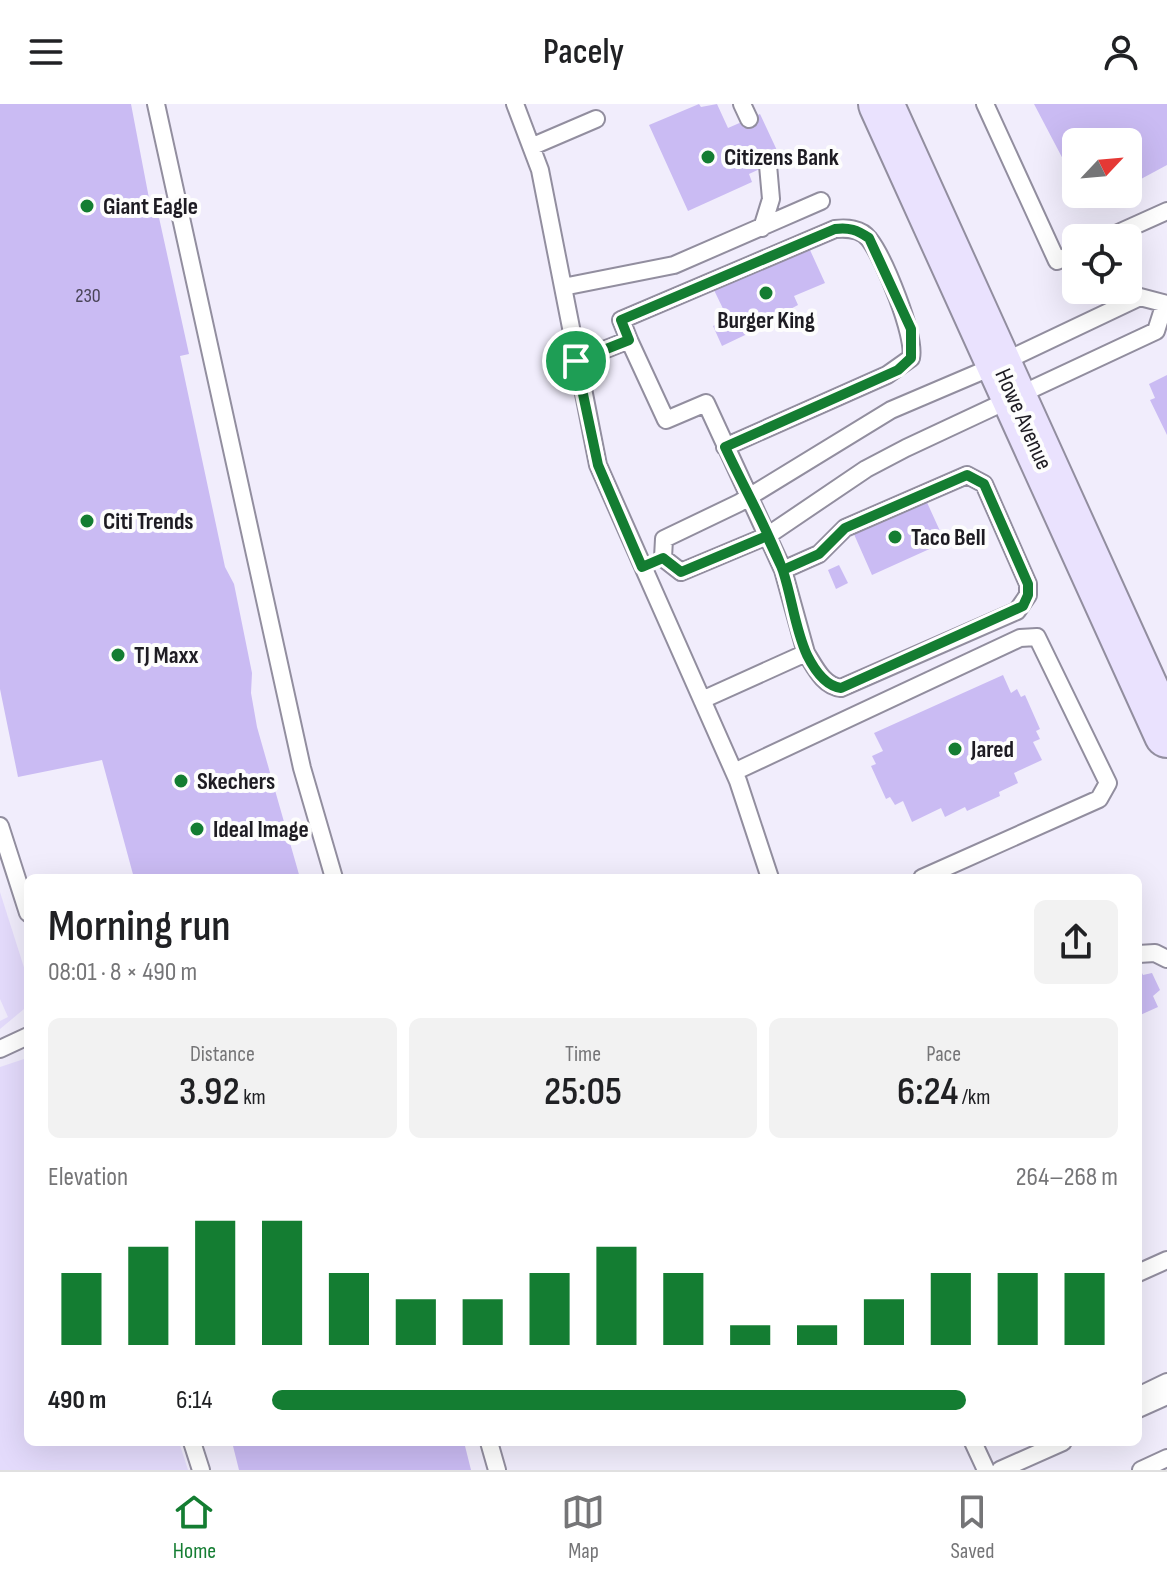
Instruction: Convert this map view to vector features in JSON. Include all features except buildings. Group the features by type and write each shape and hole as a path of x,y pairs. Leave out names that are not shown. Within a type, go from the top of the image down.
{"street":[{"name":"Howe Avenue","path":"881,104 1167,735"}],"lane":[{"path":"156,104 302,768 333,874"},
{"path":"515,104 533,146 598,465 734,772 769,874"},
{"path":"985,104 1057,261 1062,259"},
{"path":"533,146 596,119"},
{"path":"762,228 771,199 768,165"},
{"path":"563,287 674,265 821,201"},
{"path":"1138,224 1167,211"},
{"path":"725,447 898,370 911,358 911,329 869,238 849,227 835,229 621,320 666,420 706,403 725,447 748,498 783,570 806,653 832,687 841,688 1017,611 1028,595 1028,584 984,484 967,475 845,528 819,554 783,570"},
{"path":"663,558 664,539 748,498 891,410 1006,380 1156,331 1166,305 1140,297 1006,380 866,469 767,536 681,572 663,558"},
{"path":"576,361 629,340"},
{"path":"642,567 663,558"},
{"path":"734,772 1020,638 1037,637 1095,755 1108,789 1099,799 931,874"},
{"path":"702,700 806,653"},
{"path":"0,826 24,901"},
{"path":"1142,954 1155,953 1167,959"},
{"path":"0,1049 24,1038"},
{"path":"1142,1271 1167,1260"},
{"path":"193,1446 201,1470"},
{"path":"490,1446 497,1470"},
{"path":"975,1446 986,1470"},
{"path":"1000,1470 1045,1446"},
{"path":"1141,1470 1167,1458"}],"shaded area":[{"path":"0,892 24,967 24,1009 0,1029 0,1021 8,1017 0,999"},
{"path":"24,1059 24,1446 180,1446 188,1470 0,1470 0,1067"}],"place":[{"name":"Citizens Bank","path":"708,157"},
{"name":"Giant Eagle","path":"87,206"},
{"name":"Burger King","path":"766,293"},
{"name":"Citi Trends","path":"87,521"},
{"name":"Taco Bell","path":"895,537"},
{"name":"TJ Maxx","path":"118,655"},
{"name":"Jared","path":"955,749"},
{"name":"Skechers","path":"181,781"},
{"name":"Ideal Image","path":"197,829"}],"route":[{"path":"576,361 583,404 604,485 642,567 663,558 681,572 767,536 783,570 819,554 845,528 967,475 984,484 1028,584 1028,595 1023,606 841,688 832,687 806,653 783,570 767,536 748,498 725,447 898,370 911,358 911,329 869,238 860,232 849,227 835,229 621,320 629,340 576,361"}]}
